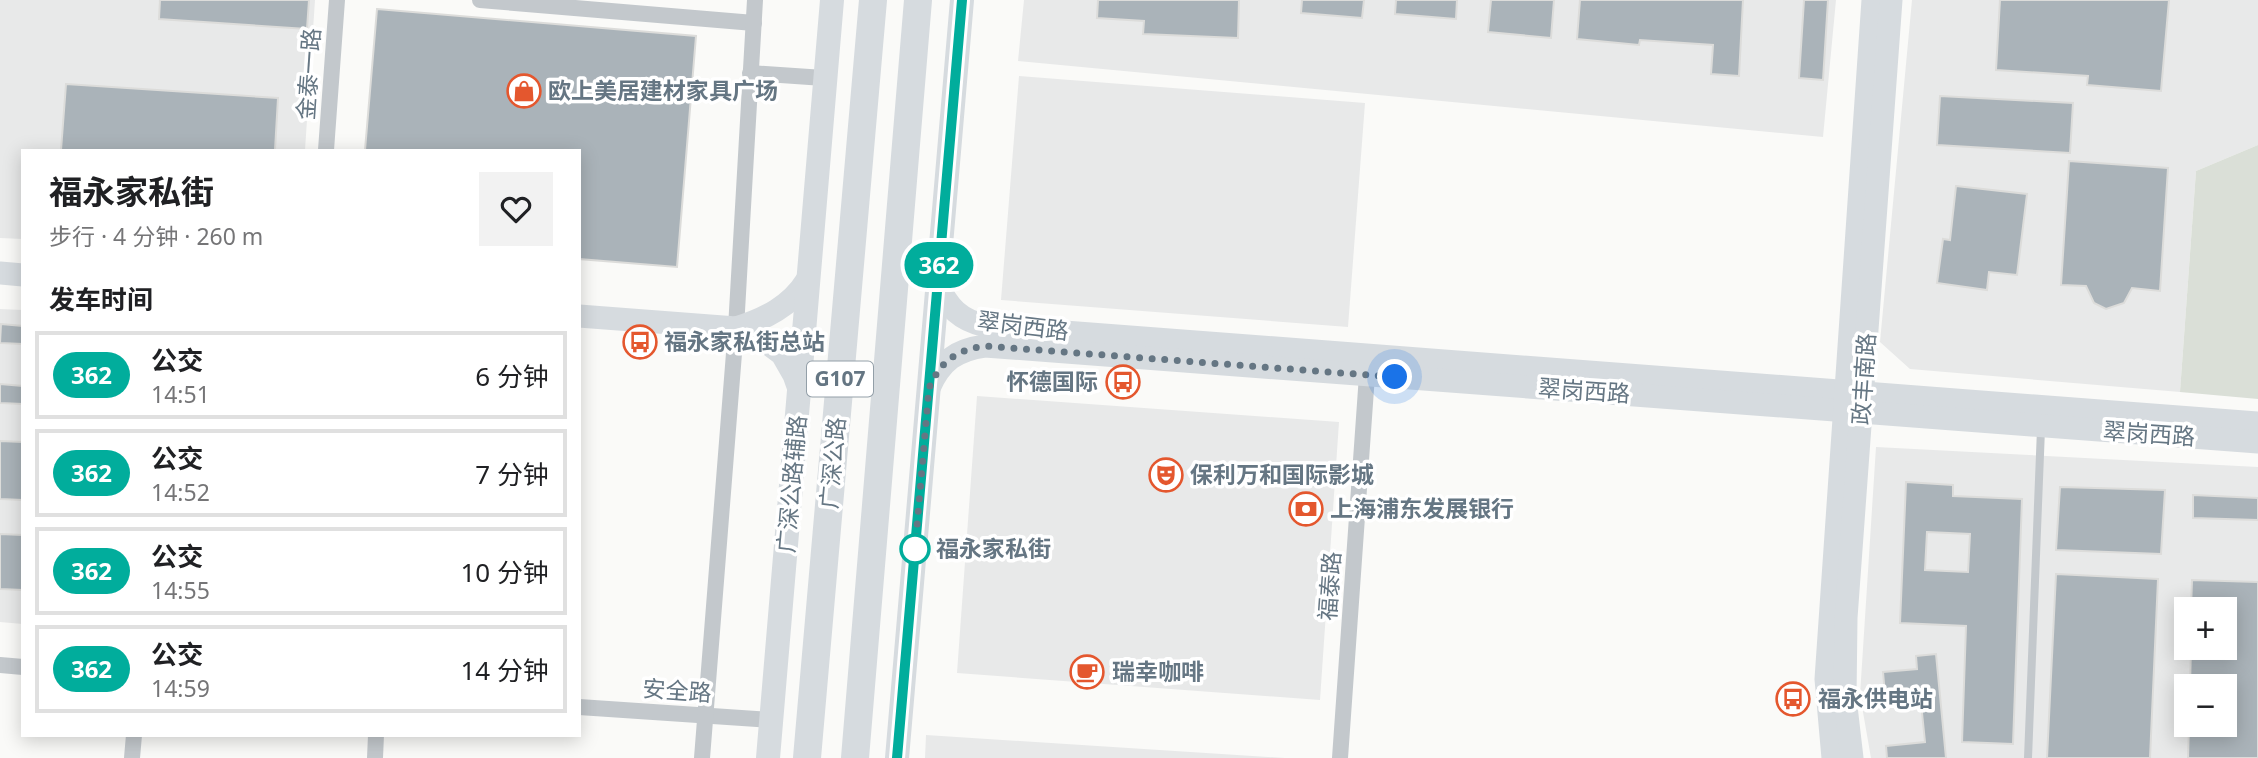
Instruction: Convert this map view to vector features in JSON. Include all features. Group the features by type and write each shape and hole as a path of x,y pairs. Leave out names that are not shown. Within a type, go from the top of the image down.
{"highway":[{"name":"广深公路","path":"807,758 873,0"},
{"name":"广深公路","path":"855,758 918,0"}],"main road":[{"name":"广深公路辅路","path":"768,758 832,0"},
{"path":"897,758 962,0"},
{"name":"政丰南路","path":"1852,758 1845,698 1845,655 1873,0"},
{"name":"政丰南路","path":"1833,758 1826,679 1891,0"},
{"path":"0,273 21,275"},
{"path":"736,328 755,322 783,307 798,295 807,280"},
{"name":"翠岗西路","path":"937,283 950,307 970,322 1031,339 1367,375 2258,423"},
{"path":"581,316 736,328 762,339 782,354 800,393"},
{"name":"翠岗西路","path":"929,388 943,363 965,349 1031,339 1854,402 2041,426 2258,442"}],"street":[{"name":"金泰一路","path":"326,149 337,0"},
{"path":"480,0 754,23"},
{"path":"702,758 736,328 755,0"},
{"path":"750,73 824,78"},
{"name":"福泰路","path":"1340,758 1367,375"},
{"path":"0,666 21,667"},
{"name":"安全路","path":"581,707 771,720"},
{"path":"132,758 134,737"},
{"path":"375,758 376,737"}],"lane":[{"path":"2028,758 2041,426"}],"shaded area":[{"path":"0,0 315,0 305,149 21,149 21,239 0,238"},
{"path":"1024,0 1836,0 1823,137 1018,61"},
{"path":"1912,0 2258,0 2258,145 2196,171 2180,392 1910,369 1880,342"},
{"path":"1019,76 1365,103 1348,327 1001,300"},
{"path":"2258,145 2258,399 2180,392 2196,171"},
{"path":"0,309 21,310 21,624 0,622"},
{"path":"977,396 1339,422 1320,700 957,673"},
{"path":"1876,447 2258,467 2258,758 1871,758 1860,695"},
{"path":"926,735 1285,758 925,758"}],"building":[{"path":"160,0 309,0 307,29 159,19"},
{"path":"1098,0 1239,0 1238,38 1143,34 1144,21 1097,18"},
{"path":"1302,0 1364,0 1362,18 1301,13"},
{"path":"1396,0 1457,0 1456,19 1395,14"},
{"path":"1491,0 1554,0 1551,38 1488,32"},
{"path":"1580,0 1743,0 1739,76 1711,74 1713,45 1640,40 1639,45 1577,39"},
{"path":"1804,0 1828,0 1823,80 1799,78"},
{"path":"2000,0 2169,0 2161,91 2087,85 2088,76 1996,70"},
{"name":"欧上美居建材家具广场","path":"377,9 696,36 677,267 581,259 581,149 365,149"},
{"path":"66,84 278,98 275,149 61,149"},
{"path":"1940,96 2073,103 2070,153 1937,145"},
{"path":"2069,161 2168,168 2160,291 2132,288 2124,303 2106,309 2094,303 2086,286 2061,285"},
{"path":"1956,186 2027,194 2017,275 1989,272 1987,290 1937,283 1943,239 1950,240"},
{"path":"1,324 21,326 21,344 0,343"},
{"path":"0,384 21,386 21,404 0,403"},
{"path":"0,441 21,442 21,500 0,499"},
{"path":"1906,482 1953,485 1953,496 2022,499 2013,744 1962,742 1966,626 1900,623","holes":["1927,532 1970,534 1968,572 1925,570"]},
{"path":"2060,487 2165,490 2161,554 2056,550"},
{"path":"2193,495 2258,498 2258,520 2193,518"},
{"path":"0,534 21,535 21,590 0,589"},
{"path":"2056,574 2158,579 2150,758 2047,758"},
{"path":"2192,580 2258,582 2258,758 2188,758 2189,737 2237,737 2237,674 2190,674 2191,660 2237,660 2237,597 2191,597"},
{"path":"1936,654 1946,758 1887,758 1886,746 1925,742 1921,703 1886,706 1883,672 1917,669 1916,656"}],"bus line":[{"name":"362","path":"897,758 962,0"}],"place":[{"name":"欧上美居建材家具广场","path":"524,91"},
{"name":"福永家私街总站","path":"640,342"},
{"name":"怀德国际","path":"1123,382"},
{"name":"保利万和国际影城","path":"1166,475"},
{"name":"上海浦东发展银行","path":"1306,509"},
{"name":"福永家私街","path":"915,549"},
{"name":"瑞幸咖啡","path":"1087,672"},
{"name":"福永供电站","path":"1793,699"}],"route":[{"path":"915,549 929,388 937,370 949,357 965,349 985,346 1395,377"}]}
